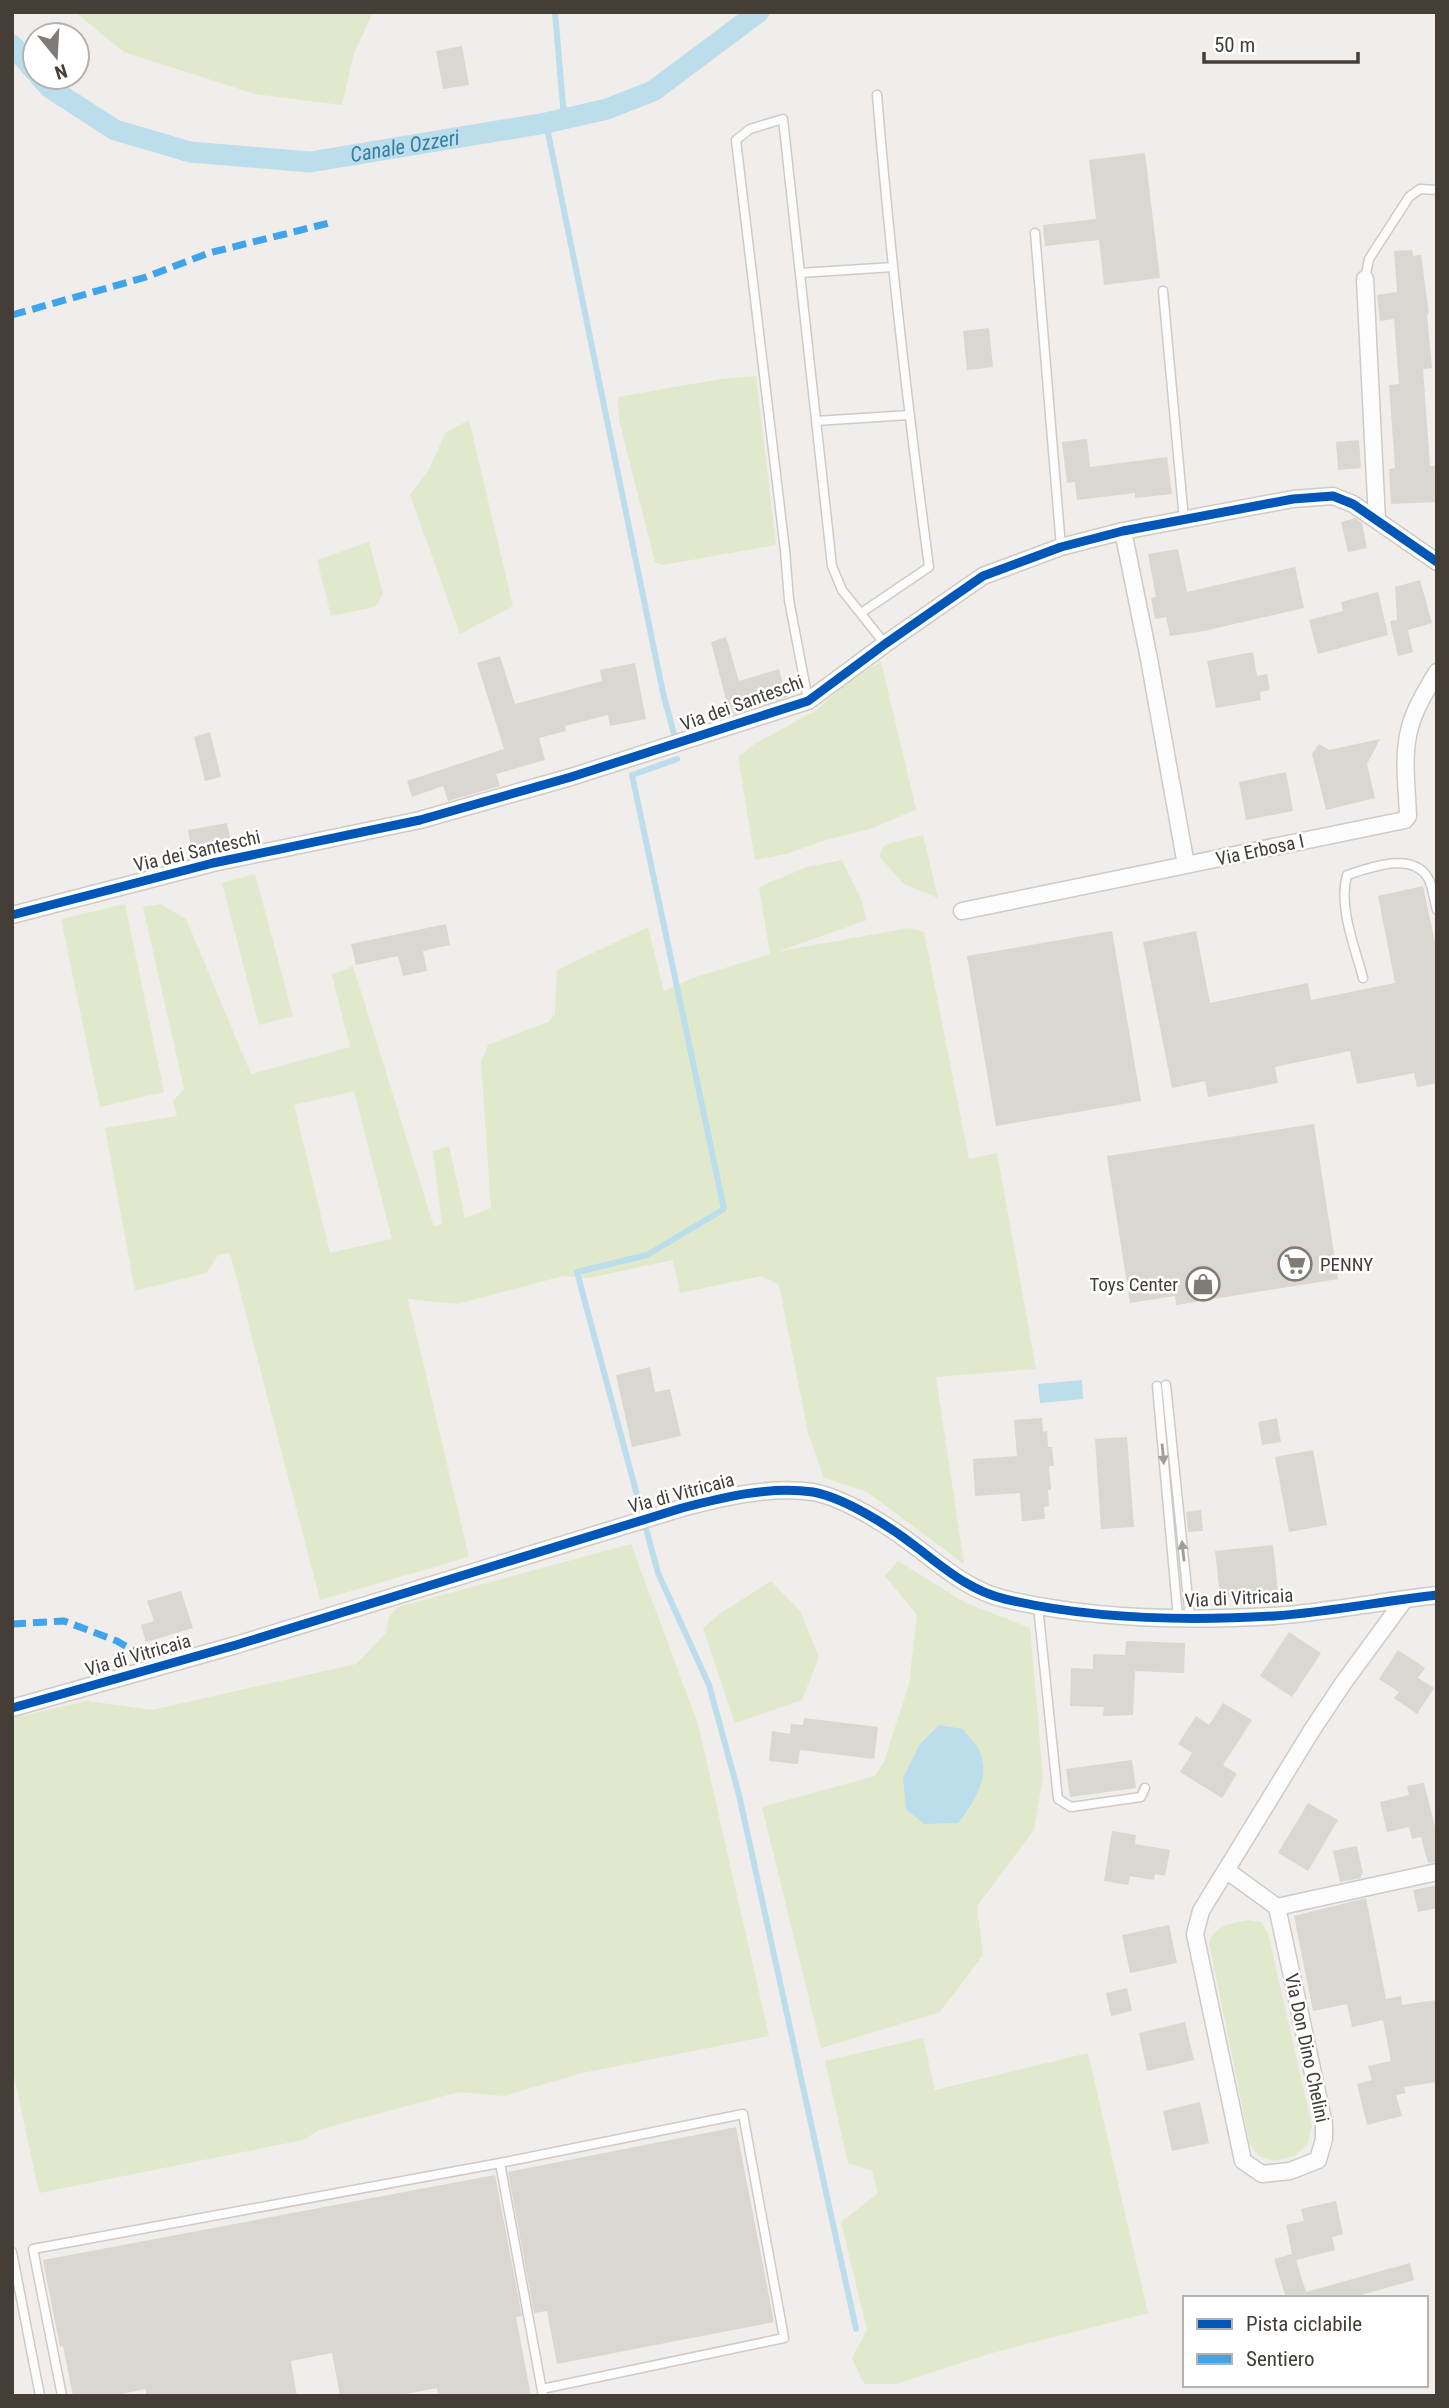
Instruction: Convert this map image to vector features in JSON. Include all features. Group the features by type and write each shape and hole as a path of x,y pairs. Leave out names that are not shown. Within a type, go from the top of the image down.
{"street":[{"path":"1365,279 1377,520"},
{"name":"Via dei Santeschi","path":"12,915 213,863 420,820 572,777 808,701 983,576 1061,547 1123,531 1293,499 1333,496 1353,504 1437,562"},
{"path":"1123,531 1186,865"},
{"name":"Via Erbosa I","path":"962,911 1405,820 1408,816 1406,768 1410,727 1437,672"},
{"name":"Via di Vitricaia","path":"12,1708 236,1645 661,1514 729,1496 771,1492 814,1492 856,1507 903,1536 963,1583 1001,1598 1038,1606 1184,1618 1275,1616 1437,1595"},
{"name":"Via Don Dino Chelini","path":"1277,1907 1324,2123 1324,2139 1318,2161 1290,2171 1262,2175 1242,2161 1195,1934 1201,1911 1226,1870 1344,1682 1405,1599"},
{"path":"1226,1870 1277,1907 1437,1872"}],"lane":[{"path":"861,614 929,566 909,415 877,95"},
{"path":"808,701 789,600 736,140 750,129 783,119 832,566 842,590 885,644"},
{"path":"1365,279 1369,259 1409,197 1419,190 1437,190"},
{"path":"1035,233 1061,547"},
{"path":"800,273 893,267"},
{"path":"1163,291 1184,520"},
{"path":"816,421 909,415"},
{"path":"1363,978 1347,916 1343,887 1347,875 1400,863 1420,868 1429,880 1437,910"},
{"path":"1162,1386 1184,1618"},
{"path":"1038,1606 1058,1799 1071,1807 1141,1797 1145,1788"},
{"path":"62,2396 33,2249 500,2163 743,2114 784,2338 543,2393 500,2163"},
{"path":"12,2252 40,2396"}],"green space":[{"path":"75,12 373,12 354,53 342,105 255,94 124,52 91,25 91,21 86,21"},
{"path":"756,376 776,545 663,565 655,562 619,420 618,397 721,379"},
{"path":"469,420 513,606 460,634 410,495 428,471 446,432"},
{"path":"369,542 383,594 375,607 331,616 317,560"},
{"path":"881,662 916,809 873,828 786,854 755,860 738,757 753,745 815,711 857,675"},
{"path":"923,835 938,898 904,884 879,856 884,845"},
{"path":"842,860 861,899 867,920 776,952 909,928 924,932 969,1159 997,1153 1036,1369 936,1377 964,1564 867,1492 824,1478 808,1433 779,1285 761,1276 680,1293 673,1260 589,1278 563,1276 457,1304 408,1299 469,1557 320,1600 230,1253 218,1255 206,1273 135,1291 105,1128 177,1116 173,1101 184,1089 143,907 160,904 186,919 251,1074 350,1047 332,975 353,966 434,1227 442,1224 433,1151 449,1146 465,1218 491,1208 481,1062 488,1045 548,1022 555,1014 557,970 648,927 664,991 693,978 770,954 759,887 807,867","holes":["354,1091 392,1239 330,1253 294,1105"]},
{"path":"255,874 293,1016 259,1025 222,883"},
{"path":"125,904 164,1092 100,1107 61,919"},
{"path":"631,1544 698,1724 769,2036 582,2073 504,2096 459,2092 321,2129 303,2140 39,2193 12,2066 12,1718 88,1701 152,1710 356,1664 386,1633 389,1616 398,1607"},
{"path":"898,1561 964,1602 1030,1628 1043,1777 1034,1830 977,1906 983,1955 940,2012 821,2048 762,1807 875,1776 884,1762 909,1684 917,1615 885,1576"},
{"path":"771,1581 800,1611 819,1657 802,1700 735,1723 703,1628 721,1613"},
{"path":"1248,1920 1261,1922 1268,1933 1312,2126 1307,2145 1294,2156 1274,2161 1259,2156 1250,2145 1209,1942 1220,1928"},
{"path":"923,2038 935,2090 1088,2053 1148,2313 992,2353 896,2384 864,2384 852,2358 867,2330 841,2222 878,2193 872,2171 848,2163 825,2061"}],"water":[{"path":"1082,1380 1083,1399 1040,1403 1038,1384"},
{"path":"939,1725 963,1729 979,1749 983,1761 982,1780 974,1799 958,1823 924,1824 906,1809 903,1778 920,1744"}],"building":[{"path":"462,46 469,85 443,89 436,51"},
{"path":"1145,153 1160,278 1104,285 1099,240 1045,246 1043,225 1096,219 1089,160"},
{"path":"1412,250 1413,256 1421,255 1429,314 1432,368 1423,369 1430,466 1437,466 1437,502 1391,504 1389,469 1395,468 1389,385 1399,384 1394,319 1380,321 1377,295 1397,292 1394,251"},
{"path":"989,328 993,367 967,370 963,331"},
{"path":"1087,439 1090,467 1167,457 1172,494 1135,498 1135,493 1077,500 1075,482 1067,483 1062,442"},
{"path":"1359,440 1361,468 1338,470 1336,442"},
{"path":"1355,518 1362,523 1367,548 1348,552 1341,522"},
{"path":"1178,549 1187,592 1295,567 1304,608 1170,636 1166,617 1155,619 1151,598 1156,597 1148,554"},
{"path":"1420,580 1432,623 1408,630 1413,652 1398,656 1390,621 1397,620 1395,587"},
{"path":"1378,592 1388,635 1318,654 1309,620 1343,611 1341,602"},
{"path":"726,637 739,681 779,669 787,697 730,715 711,642"},
{"path":"1253,652 1257,676 1267,674 1270,690 1260,692 1261,700 1216,708 1207,661"},
{"path":"500,656 515,704 602,681 600,670 635,663 646,719 610,726 608,715 565,726 566,731 539,738 545,760 496,774 500,786 448,801 443,786 412,797 407,781 504,749 477,663"},
{"path":"210,732 221,777 205,781 194,737"},
{"path":"1380,739 1367,764 1375,798 1326,810 1312,754 1319,744 1329,750"},
{"path":"1286,772 1293,811 1246,820 1239,782"},
{"path":"227,823 231,843 192,851 188,830"},
{"path":"1423,886 1437,952 1437,1083 1417,1087 1414,1073 1357,1084 1350,1051 1275,1067 1278,1083 1208,1097 1205,1081 1172,1088 1143,942 1196,931 1210,1003 1308,983 1311,1000 1395,983 1378,896"},
{"path":"446,924 450,945 423,951 427,971 403,976 398,956 356,965 351,944"},
{"path":"1112,931 1141,1101 996,1126 967,956"},
{"path":"1314,1124 1338,1279 1176,1305 1175,1296 1130,1303 1107,1156"},
{"path":"650,1367 655,1392 670,1389 681,1436 632,1447 616,1375"},
{"path":"1042,1418 1043,1432 1047,1431 1048,1447 1052,1447 1054,1466 1049,1466 1049,1506 1044,1507 1045,1519 1022,1521 1020,1493 975,1496 973,1459 1017,1456 1014,1420"},
{"path":"1277,1418 1281,1442 1262,1445 1258,1422"},
{"path":"1127,1437 1134,1527 1101,1529 1095,1439"},
{"path":"1313,1450 1327,1525 1289,1532 1275,1457"},
{"path":"1201,1510 1203,1531 1188,1532 1186,1512"},
{"path":"1273,1545 1279,1599 1254,1601 1253,1594 1220,1597 1215,1551"},
{"path":"181,1591 193,1628 146,1642 141,1625 154,1621 147,1601"},
{"path":"1289,1632 1321,1653 1292,1697 1260,1676"},
{"path":"1126,1641 1185,1643 1184,1673 1135,1671 1133,1715 1103,1716 1104,1707 1070,1706 1071,1668 1093,1669 1093,1654 1125,1655"},
{"path":"1398,1650 1425,1668 1418,1678 1434,1688 1417,1714 1394,1698 1399,1692 1379,1679"},
{"path":"1223,1703 1252,1720 1223,1765 1237,1774 1222,1798 1180,1772 1192,1753 1178,1744 1196,1716 1209,1725"},
{"path":"804,1718 878,1727 874,1759 800,1750 798,1764 769,1761 772,1731 790,1734 791,1724 803,1725"},
{"path":"1132,1760 1136,1788 1070,1797 1066,1769"},
{"path":"1424,1783 1437,1835 1437,1862 1428,1863 1421,1837 1412,1839 1409,1827 1387,1832 1380,1802 1409,1795 1407,1786"},
{"path":"1308,1803 1338,1820 1308,1871 1278,1853"},
{"path":"1112,1831 1136,1835 1135,1844 1170,1850 1165,1876 1155,1874 1154,1880 1130,1876 1128,1885 1104,1881"},
{"path":"1357,1846 1363,1874 1361,1878 1340,1882 1333,1851"},
{"path":"1437,1885 1437,1908 1418,1912 1413,1890"},
{"path":"1366,1898 1386,1999 1401,1996 1402,2005 1437,2000 1437,2082 1404,2087 1406,2093 1396,2095 1402,2116 1367,2125 1357,2084 1372,2080 1368,2066 1391,2061 1383,2020 1352,2027 1347,2004 1313,2011 1294,1916"},
{"path":"1169,1925 1177,1963 1130,1973 1122,1935"},
{"path":"1127,1988 1132,2011 1111,2016 1106,1993"},
{"path":"1185,2022 1194,2060 1147,2071 1139,2033"},
{"path":"1200,2102 1209,2143 1172,2151 1163,2111"},
{"path":"736,2127 774,2322 557,2364 547,2311 534,2313 508,2172"},
{"path":"495,2175 522,2316 516,2317 531,2396 438,2396 437,2388 395,2396 340,2396 332,2353 291,2361 297,2396 146,2396 146,2389 111,2396 73,2396 63,2346 60,2347 43,2260"},
{"path":"1336,2201 1343,2234 1332,2237 1335,2250 1296,2260 1306,2292 1410,2263 1414,2280 1358,2296 1285,2296 1274,2259 1292,2254 1286,2225 1304,2221 1301,2209"}],"waterway":[{"path":"555,12 564,117"},
{"name":"Canale Ozzeri","path":"55,91 115,130 190,152 310,162 546,123 607,109 653,91 759,12"},
{"name":"Canale Ozzeri","path":"12,45 21,55"},
{"path":"546,123 663,693 674,734"},
{"path":"677,759 632,775 724,1209 647,1255 577,1272 658,1573 709,1685 739,1795 856,2329"}],"marked path":[{"path":"12,315 146,277 209,253 333,222"},
{"path":"12,1624 64,1621 117,1641 144,1657 148,1670"}],"cycle path":[{"path":"12,915 213,863 420,820 571,777 808,701 983,576 1061,547 1123,531 1293,499 1333,496 1353,504 1437,562"},
{"path":"12,1708 236,1645 682,1508 730,1497 780,1490 813,1492 839,1500 880,1522 958,1578 980,1590 1037,1606 1139,1617 1241,1618 1315,1612 1437,1595"}],"place":[{"name":"PENNY","path":"1295,1264"},
{"name":"Toys Center","path":"1203,1284"}]}
